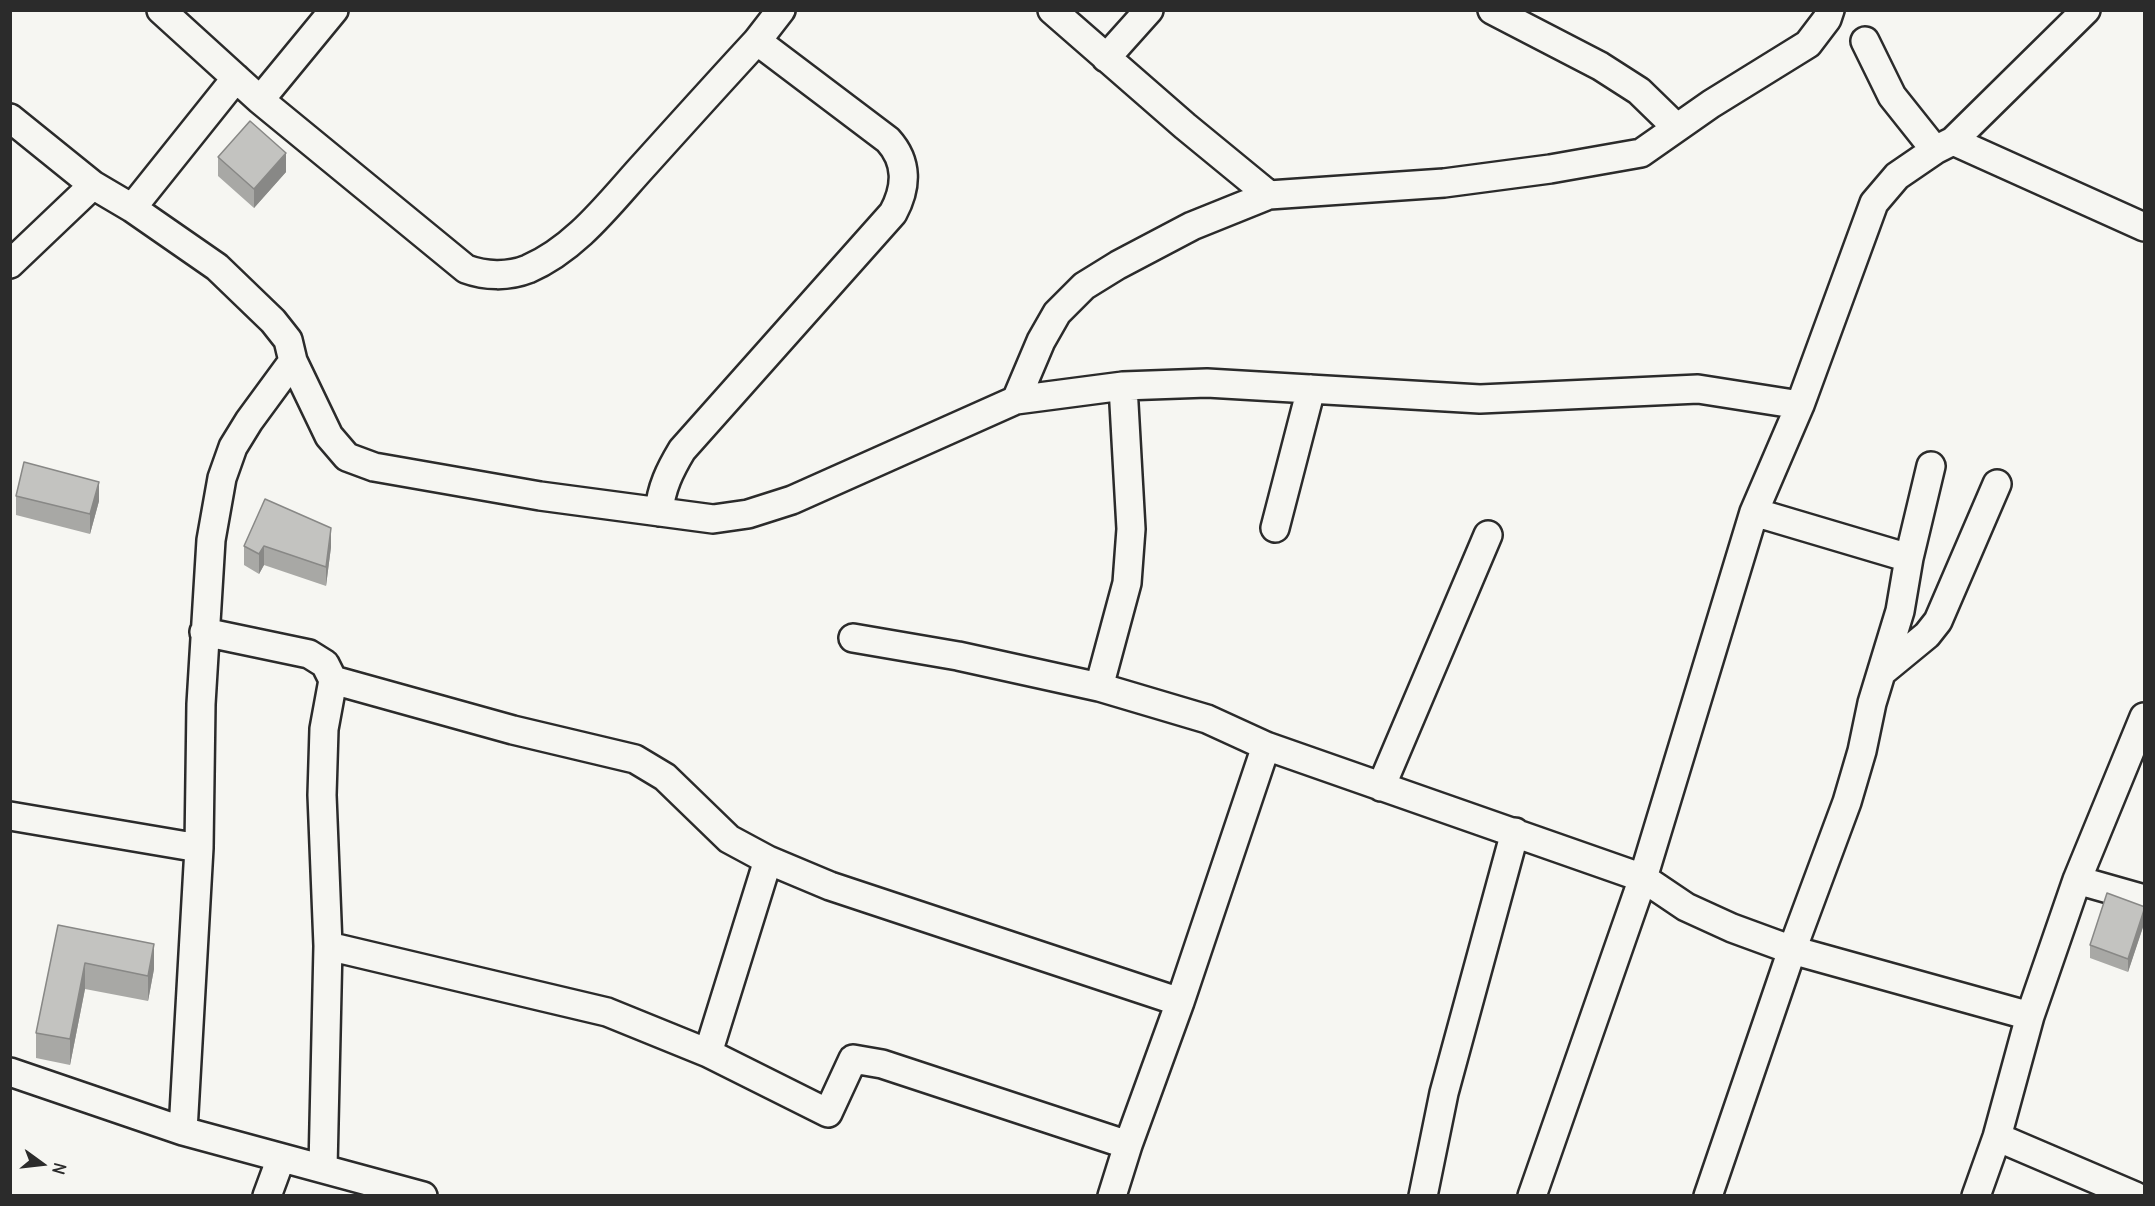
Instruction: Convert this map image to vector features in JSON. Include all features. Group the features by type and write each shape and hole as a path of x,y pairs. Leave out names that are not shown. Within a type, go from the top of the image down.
{"street":[{"path":"161,10 260,100 466,269 479,274 502,275 526,270 554,255 586,229 757,41 781,10"},
{"path":"260,100 334,10"},
{"path":"1052,10 1269,195"},
{"path":"1106,58 1149,10"},
{"path":"1016,400 1041,341 1057,313 1084,286 1118,265 1192,226 1269,195 1444,183 1550,169 1641,153 1676,127 1808,44 1827,19 1830,10"},
{"path":"1532,1196 1643,878 1754,512 1800,405 1874,203 1897,176 1944,146 2086,10"},
{"path":"1502,13 1600,66 1640,91 1676,127"},
{"path":"658,512 660,496 667,476 682,450 893,213 904,184 900,157 888,140 757,41"},
{"path":"1865,41 1892,96 1944,146 2145,228"},
{"path":"132,208 236,78"},
{"path":"10,118 93,185 132,208 217,267 273,321 288,340 294,361 329,436 347,457 374,467 540,496 713,519 748,514 792,500 1016,400 1123,386 1207,383 1480,399 1698,389 1800,405"},
{"path":"10,264 93,185"},
{"path":"183,1131 199,848 204,632 211,540 222,478 233,447 294,361"},
{"path":"1099,687 1126,583 1131,529 1123,386"},
{"path":"1275,528 1311,389"},
{"path":"1708,1196 1792,950 1847,802 1862,751 1872,704 1900,611 1909,558 1931,466"},
{"path":"1882,672 1927,635 1938,621 1997,484"},
{"path":"1754,512 1909,558"},
{"path":"1381,787 1488,535"},
{"path":"204,632 309,654 326,664 333,680 324,729 322,795 328,946 323,1168"},
{"path":"853,638 989,662 1099,687 1208,719 1266,746 1643,878 1686,908 1792,950 2030,1016"},
{"path":"333,680 513,730 635,759 665,777 729,839 768,860 830,886 1180,1002"},
{"path":"1976,1196 1996,1137 2030,1016 2077,880 2145,717"},
{"path":"1112,1196 1266,746"},
{"path":"10,816 199,848"},
{"path":"1423,1196 1444,1093 1515,832"},
{"path":"708,1053 768,860"},
{"path":"2077,880 2145,899"},
{"path":"328,946 607,1012 708,1053 828,1113 853,1059 882,1064 1128,1145"},
{"path":"10,1072 183,1131 423,1196"},
{"path":"1996,1137 2135,1196"},
{"path":"267,1196 281,1158"}],"building":[{"path":"250,121 286,153 254,189 218,157"},
{"path":"24,462 99,482 90,514 16,496"},
{"path":"265,499 331,528 326,567 264,546 259,554 244,546"},
{"path":"2107,893 2145,907 2128,959 2090,945"},
{"path":"58,925 154,944 148,976 85,963 70,1039 36,1033"}]}
